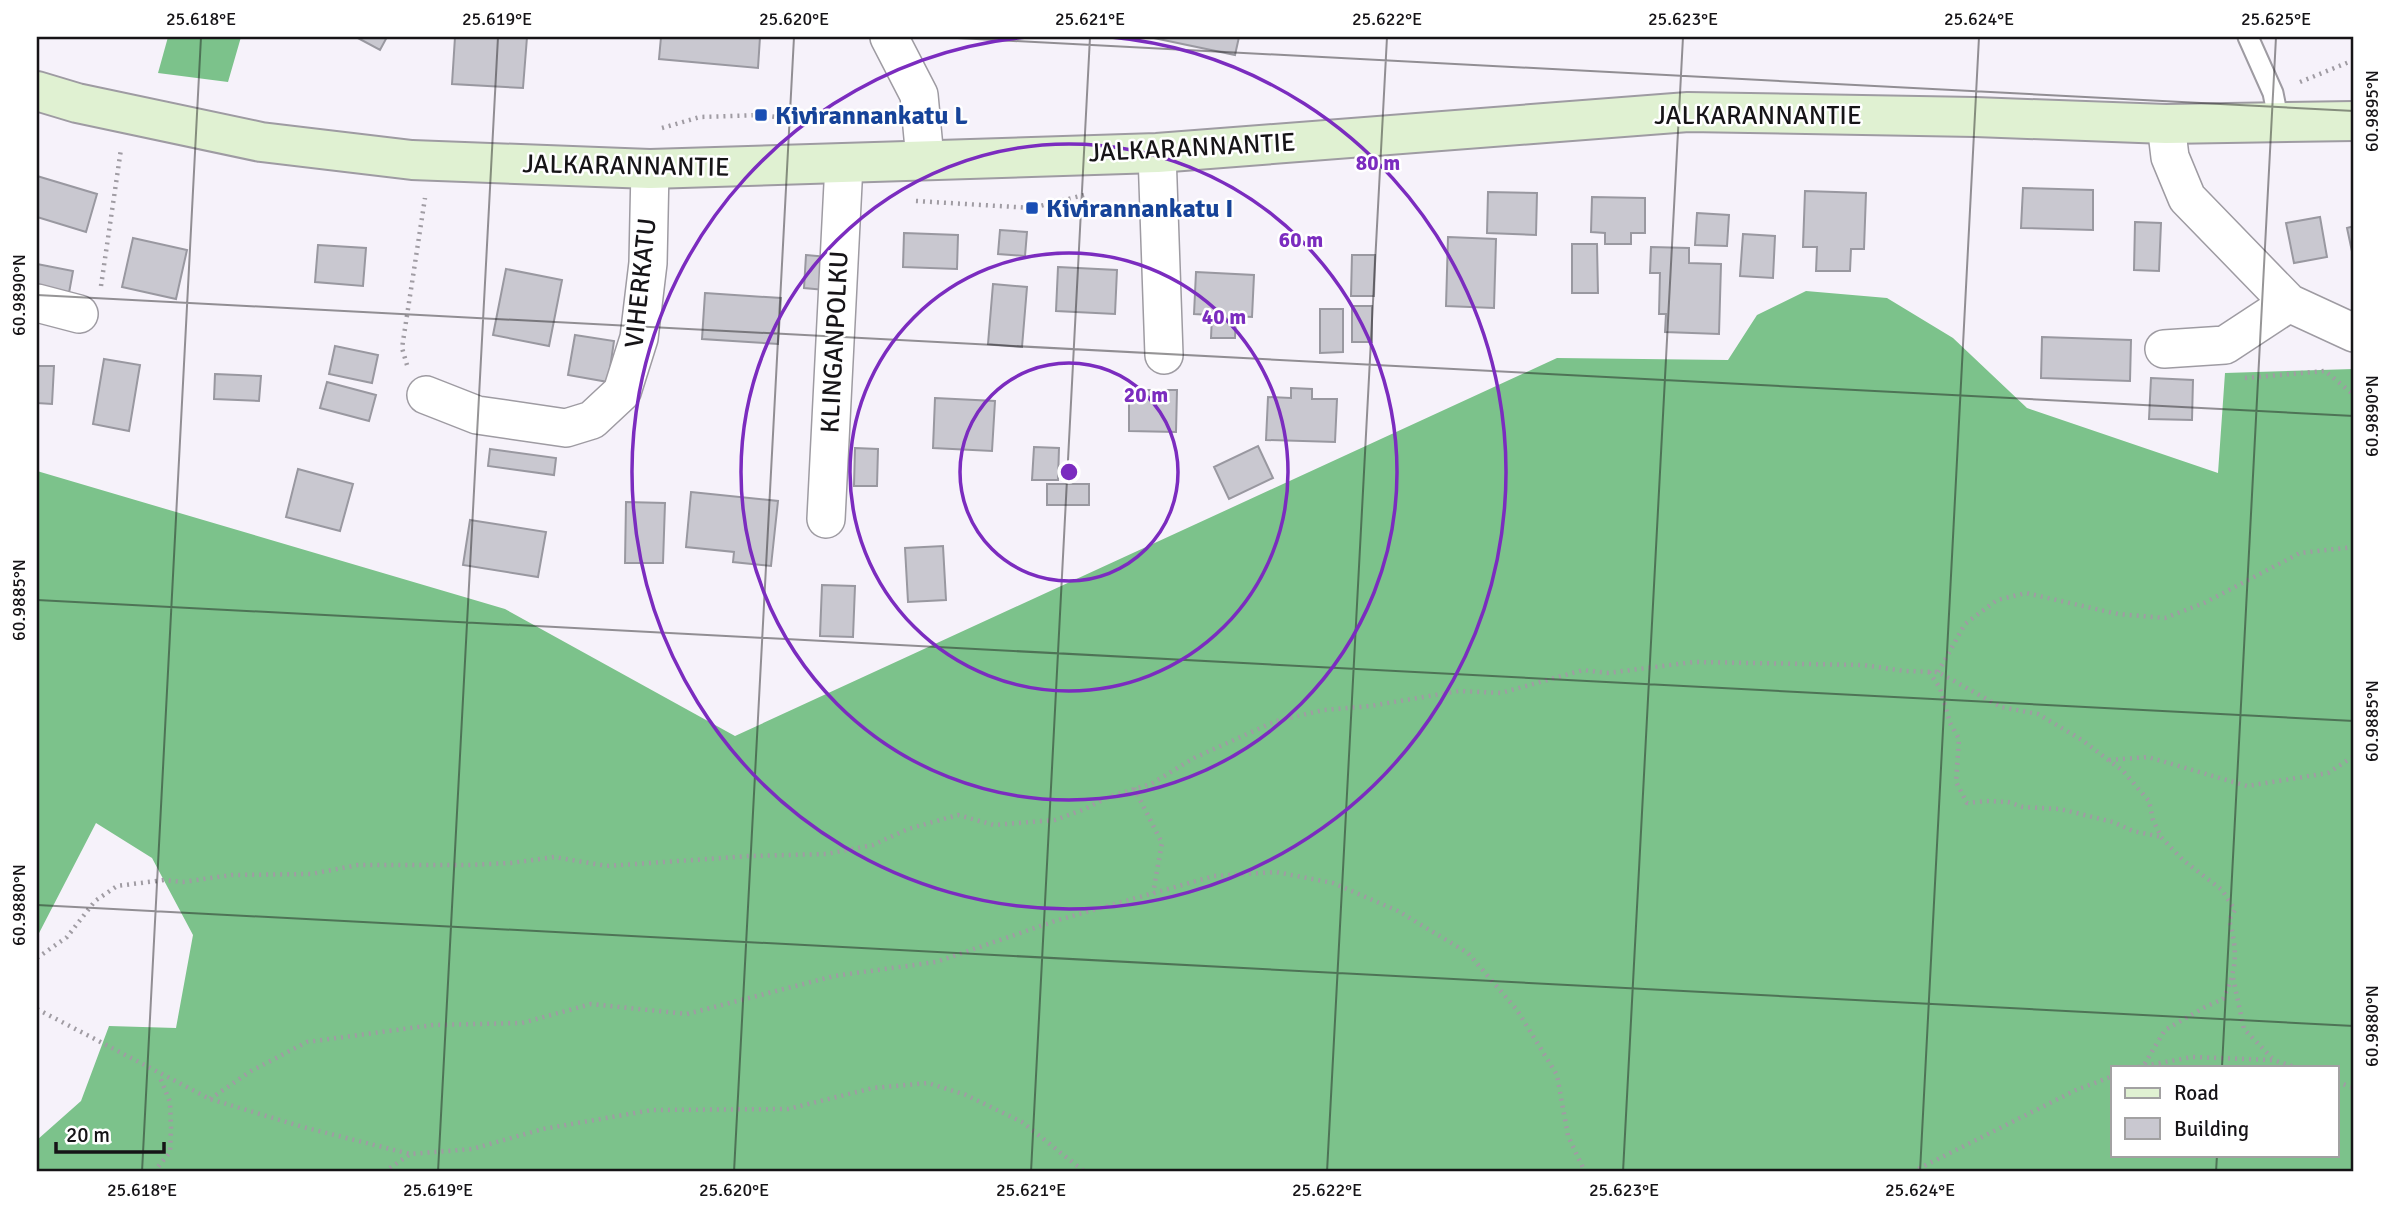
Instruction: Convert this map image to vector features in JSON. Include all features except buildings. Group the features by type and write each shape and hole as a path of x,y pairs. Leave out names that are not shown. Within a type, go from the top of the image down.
{"main road":[{"name":"JALKARANNANTIE","path":"37,91 77,103 261,142 412,160 650,169 1157,152 1688,112 1962,116 2166,124 2276,108 2354,121"}],"street":[{"path":"889,37 919,96 925,159"},
{"path":"2166,124 2170,157 2187,198 2289,303 2354,333"},
{"path":"1157,152 1164,355"},
{"name":"KLINGANPOLKU","path":"825,520 844,164"},
{"name":"VIHERKATU","path":"426,395 477,415 566,428 592,420 622,392 639,338 648,263 650,169"},
{"path":"37,303 79,314"},
{"path":"2164,349 2225,345 2289,303"}],"lane":[{"path":"2248,37 2276,108"}],"path":[{"path":"2276,108 2354,60"},
{"path":"660,129 700,117 761,115 824,124"},
{"path":"79,314 99,299 122,140"},
{"path":"426,187 402,348 409,375 426,395"},
{"path":"2225,345 2245,378 2326,371 2354,395"},
{"path":"1938,672 1965,624 1997,600 2026,593 2118,614 2165,618 2204,603 2300,554 2354,547"},
{"path":"37,958 67,937 95,901 117,886 163,880 183,882 232,875 310,874 358,865 468,865 554,857 607,866 750,856 826,855 873,845 908,829 958,815 994,825 1055,820 1085,810 1108,797 1151,784 1194,758 1276,721 1324,710 1370,706 1459,691 1501,693 1583,670 1607,673 1694,662 1864,665 1904,671 1938,672 2001,707 2038,714 2082,740 2123,771 2149,801 2153,820 2161,836 2183,860 2222,890 2235,910 2229,920 2236,945 2233,978 2244,1029 2273,1060"},
{"path":"1929,671 1940,688 1947,716 1959,739 1956,782 1967,803 2008,802 2023,807 2060,809 2113,822 2133,831 2161,836"},
{"path":"2109,760 2148,757 2247,786 2328,773 2354,756"},
{"path":"1134,788 1162,844 1153,893"},
{"path":"209,1099 251,1071 307,1042 433,1026 522,1023 591,1004 687,1014 834,976 936,962 1058,920 1214,876 1276,872 1333,883 1398,911 1468,953 1517,1010 1557,1074 1568,1136 1584,1172"},
{"path":"2141,1066 2165,1030 2223,999 2233,978"},
{"path":"37,1009 209,1099 303,1127 410,1154 471,1150 543,1129 652,1110 788,1109 873,1088 928,1083 966,1096 1022,1122 1085,1172"},
{"path":"2141,1066 2192,1057 2273,1060 2292,1066"},
{"path":"154,1172 170,1152 170,1102 159,1074"},
{"path":"1912,1172 2076,1090 2111,1077"},
{"path":"384,1172 410,1154"}],"green space":[{"path":"168,37 241,37 228,82 158,73"},
{"path":"1806,291 1887,298 1953,338 2027,408 2218,473 2225,373 2354,369 2354,1172 37,1172 37,1140 81,1101 109,1026 176,1028 193,935 152,858 96,823 37,937 37,471 505,609 735,736 1557,358 1728,360 1757,315"}],"place":[{"name":"Kivirannankatu L","path":"761,115"},
{"name":"Kivirannankatu I","path":"1032,208"}]}
